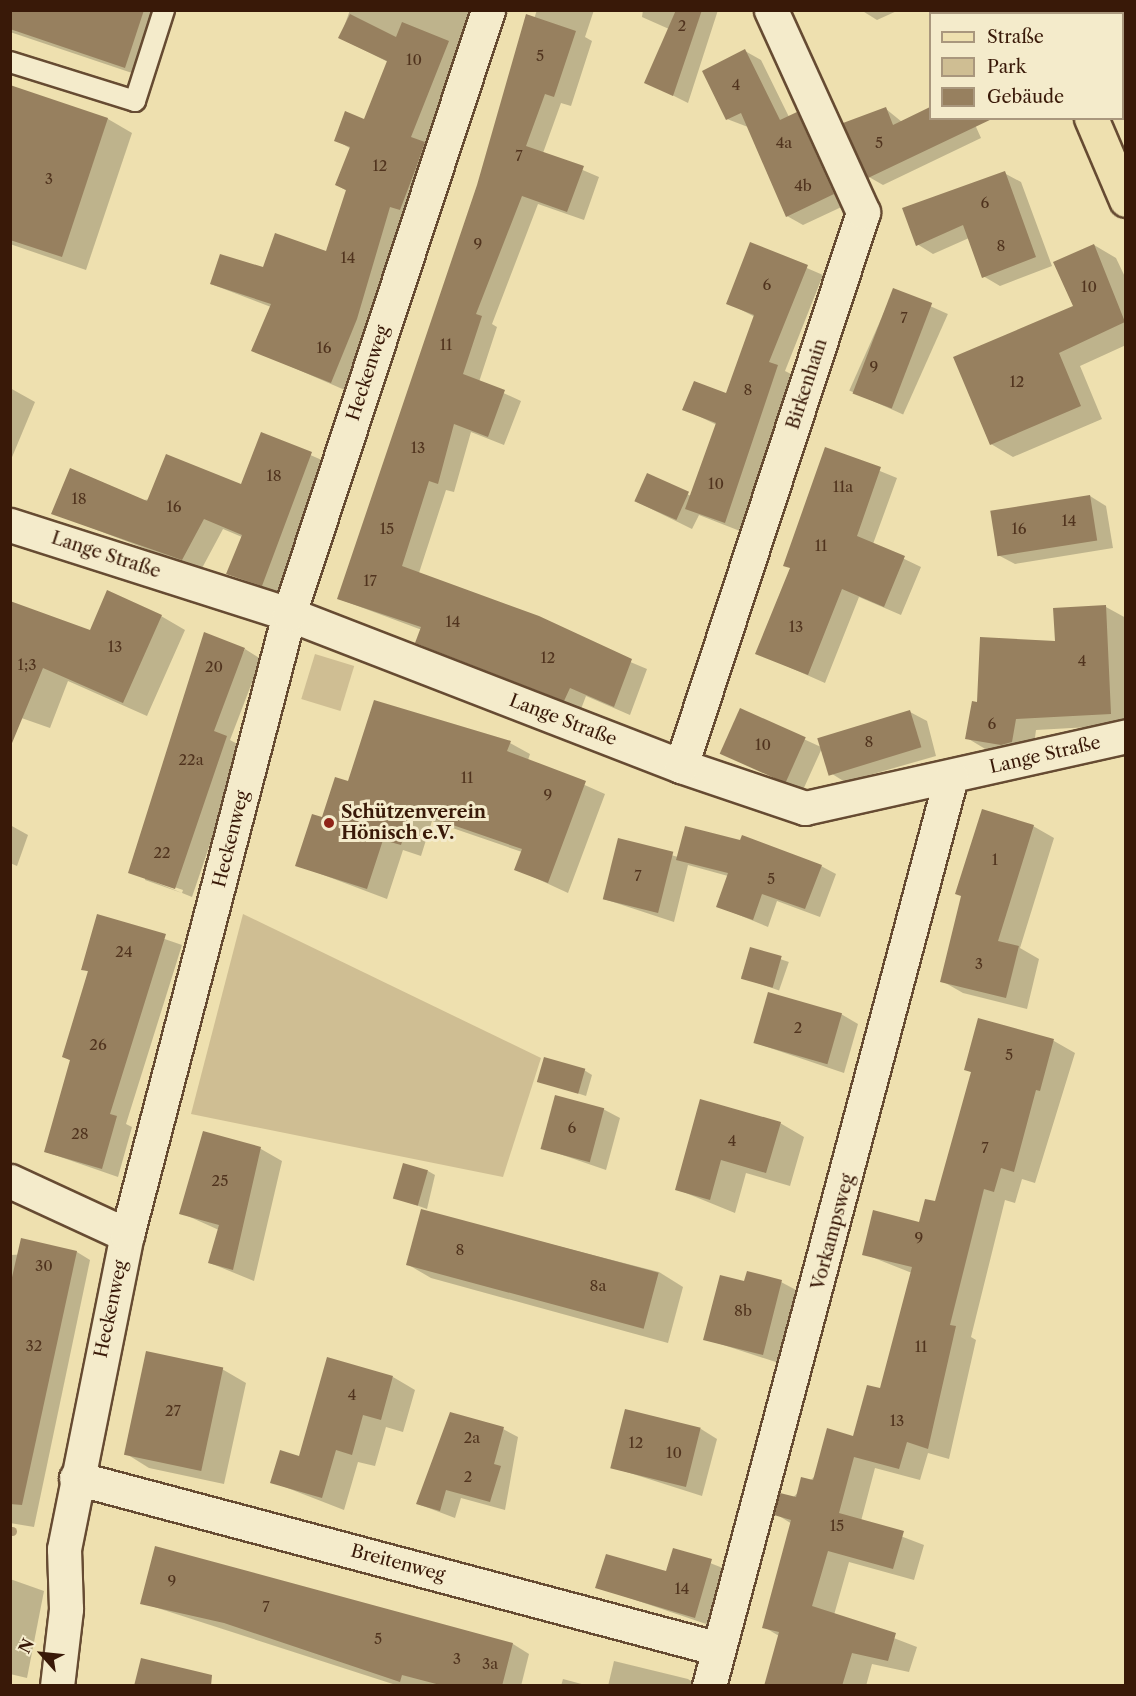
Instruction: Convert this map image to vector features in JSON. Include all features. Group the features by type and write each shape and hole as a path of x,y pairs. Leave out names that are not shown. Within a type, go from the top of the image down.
{"main road":[{"path":"1092,120 1125,200"}],"street":[{"name":"Heckenweg","path":"57,1686 66,1609 64,1549 76,1478 127,1235 289,614 488,10"},
{"name":"Birkenhain","path":"681,766 863,212 771,10"},
{"name":"Lange Straße","path":"10,525 289,614 681,766 805,808 951,777 1125,736"},
{"name":"Vorkampsweg","path":"709,1686 951,777"},
{"path":"10,1181 127,1235"},
{"name":"Breitenweg","path":"76,1478 719,1649"}],"lane":[{"path":"10,62 135,100 164,10"}],"green space":[{"path":"315,654 354,666 340,711 301,699"},
{"path":"243,914 541,1058 503,1177 191,1114"}],"building":[{"path":"10,10 144,10 125,68 10,29"},
{"path":"676,10 702,10 673,96 644,83"},
{"path":"350,14 396,37 402,22 449,41 411,137 425,142 400,210 390,207 357,319 331,383 251,351 271,304 210,284 220,254 263,267 275,233 326,251 346,190 335,185 350,147 334,141 345,111 364,119 387,61 338,38"},
{"path":"526,14 576,31 554,97 545,94 526,146 584,166 567,212 522,196 476,314 482,316 463,374 505,390 488,437 454,424 438,484 429,481 402,566 539,616 632,659 614,707 570,688 564,701 415,643 421,627 337,599 477,185"},
{"path":"745,49 780,120 797,112 834,194 786,217 741,113 726,120 702,71"},
{"path":"10,85 108,118 62,257 10,240"},
{"path":"886,107 893,125 929,107 929,120 990,120 868,178 843,123"},
{"path":"1005,171 1036,257 982,278 963,225 916,246 902,208"},
{"path":"750,242 808,265 769,362 778,365 725,523 685,509 716,423 682,410 694,381 726,393 754,315 726,304"},
{"path":"1094,244 1125,322 1059,353 1081,406 990,445 953,357 1073,306 1053,262"},
{"path":"893,288 932,303 892,409 853,393"},
{"path":"261,432 312,452 262,586 226,574 242,535 204,519 182,560 51,514 70,468 147,501 166,454 241,484"},
{"path":"825,447 881,467 857,536 905,556 884,607 842,589 808,675 755,654 790,568 783,566"},
{"path":"647,473 689,492 676,520 634,501"},
{"path":"1090,495 1097,540 997,556 990,511"},
{"path":"107,590 162,615 123,703 43,668 10,748 10,601 90,630"},
{"path":"1106,605 1111,714 1016,719 1012,742 1001,745 965,739 972,701 977,702 980,637 1055,641 1053,608"},
{"path":"204,632 245,648 214,731 227,736 175,889 128,873"},
{"path":"374,700 511,741 507,751 586,781 548,883 514,870 522,849 412,811 401,845 383,840 367,889 295,866 312,814 322,817 335,777 348,781"},
{"path":"740,708 806,737 785,783 720,754"},
{"path":"910,710 921,747 829,776 817,738"},
{"path":"982,809 1034,825 998,941 1019,946 1006,998 940,982 961,896 955,894"},
{"path":"685,826 740,840 742,835 822,865 805,909 762,894 753,920 716,907 728,873 676,860"},
{"path":"618,838 673,852 658,913 603,899"},
{"path":"97,914 166,934 110,1114 117,1116 102,1169 44,1152 70,1060 62,1057 88,971 81,970"},
{"path":"750,947 782,956 773,988 741,979"},
{"path":"768,992 842,1013 827,1064 753,1043"},
{"path":"978,1018 1054,1039 1040,1091 1036,1090 1014,1172 1001,1168 994,1192 984,1189 950,1325 956,1326 928,1449 907,1442 899,1469 854,1457 839,1513 904,1531 893,1569 828,1551 812,1606 896,1633 888,1661 852,1653 842,1686 764,1686 779,1632 762,1628 791,1520 774,1515 780,1493 796,1497 801,1477 813,1480 827,1428 853,1436 867,1385 880,1388 912,1267 862,1255 873,1210 919,1222 925,1199 935,1201 971,1072 964,1070"},
{"path":"544,1057 585,1069 578,1094 537,1082"},
{"path":"555,1095 604,1108 590,1162 541,1149"},
{"path":"700,1099 781,1122 766,1173 721,1160 710,1200 675,1190"},
{"path":"203,1131 261,1147 233,1270 208,1263 219,1225 179,1214"},
{"path":"403,1163 428,1170 418,1206 393,1199"},
{"path":"421,1209 659,1273 644,1329 406,1265"},
{"path":"21,1238 77,1251 22,1505 10,1504 10,1286"},
{"path":"747,1271 782,1280 763,1355 703,1340 720,1275 744,1281"},
{"path":"146,1351 223,1367 201,1471 124,1455"},
{"path":"327,1357 393,1376 381,1420 363,1415 352,1455 336,1450 322,1498 270,1483 280,1450 299,1456"},
{"path":"625,1409 701,1428 686,1487 610,1468"},
{"path":"450,1412 504,1427 494,1464 501,1466 490,1502 446,1490 440,1511 416,1504"},
{"path":"155,1546 513,1643 502,1686 444,1686 402,1675 400,1682 224,1623 140,1604"},
{"path":"673,1548 712,1559 695,1618 595,1588 606,1554 666,1571"},
{"path":"141,1658 212,1675 211,1686 134,1686"}],"place":[{"name":"Schützenverein Hönisch e.V.","path":"329,823"}]}
